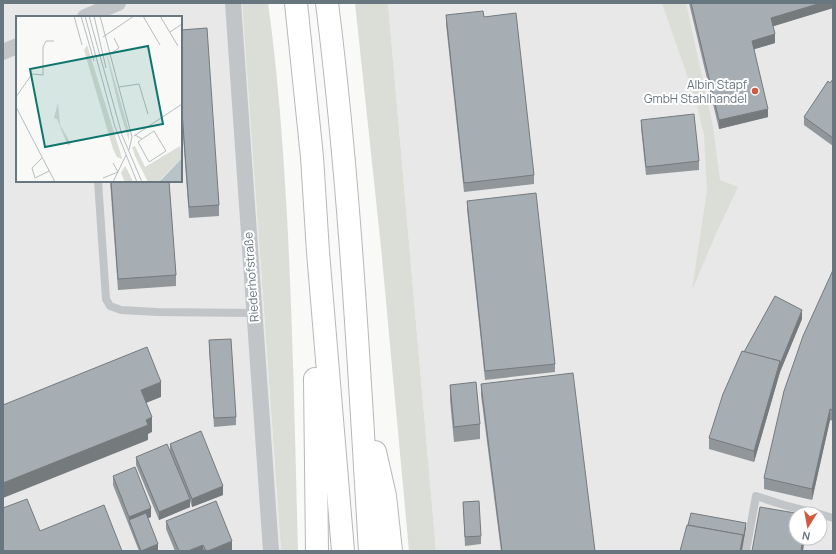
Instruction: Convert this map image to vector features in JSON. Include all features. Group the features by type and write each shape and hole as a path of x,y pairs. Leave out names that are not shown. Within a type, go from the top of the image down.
{"highway":[{"path":"296,3 312,157 318,252 343,551"},
{"path":"327,3 333,49 343,161 360,383 370,551"},
{"path":"317,551 315,356 318,252"},
{"path":"360,383 385,496 391,551"}],"street":[{"path":"87,16 118,3"},
{"name":"Riederhofstraße","path":"233,3 271,551"},
{"path":"3,52 16,46"}],"lane":[{"path":"98,182 106,299 110,306 121,310 157,312 254,313"},
{"path":"746,551 756,496 788,506"}],"shaded area":[{"path":"3,3 242,3 281,551 3,551"},
{"path":"242,3 268,3 272,30 284,163 289,258 298,551 281,551"},
{"path":"355,3 388,3 436,551 409,551 381,247"},
{"path":"388,3 833,3 833,551 436,551"},
{"path":"662,3 686,3 713,127 720,180 738,187 692,290 707,191 704,135 696,101"}],"building":[{"path":"691,3 821,3 771,18 775,34 752,41 768,109 719,120"},
{"path":"483,11 484,17 516,13 534,175 464,183 446,15"},
{"path":"207,28 219,205 189,207 182,112 182,30"},
{"path":"833,79 833,138 804,117 828,81 830,83"},
{"path":"694,114 699,161 646,167 641,120"},
{"path":"111,182 169,182 176,275 118,279"},
{"path":"536,193 555,364 485,371 467,201"},
{"path":"833,270 833,410 830,409 812,489 764,478 784,391 803,336"},
{"path":"775,296 802,310 780,364 780,361 744,352"},
{"path":"231,339 236,417 214,418 209,340"},
{"path":"147,347 161,382 141,390 152,417 146,420 148,425 3,483 3,405"},
{"path":"742,351 780,361 754,451 709,438 723,394"},
{"path":"573,373 595,551 502,551 481,384"},
{"path":"476,382 480,424 454,427 450,385"},
{"path":"201,431 223,486 192,499 170,444"},
{"path":"167,444 190,499 159,512 136,457"},
{"path":"135,467 151,508 129,517 113,476"},
{"path":"27,499 40,531 104,505 122,551 3,551 3,508"},
{"path":"216,501 232,541 208,551 206,551 203,545 188,551 179,551 166,521"},
{"path":"479,501 481,536 465,537 463,502"},
{"path":"760,507 788,512 788,546 802,546 801,551 752,551"},
{"path":"146,513 158,544 141,551 129,520"},
{"path":"691,513 746,523 743,540 743,535 688,525"},
{"path":"687,525 743,535 740,551 680,551"}],"place":[{"name":"Albin Stapf GmbH Stahlhandel","path":"755,91"}]}
